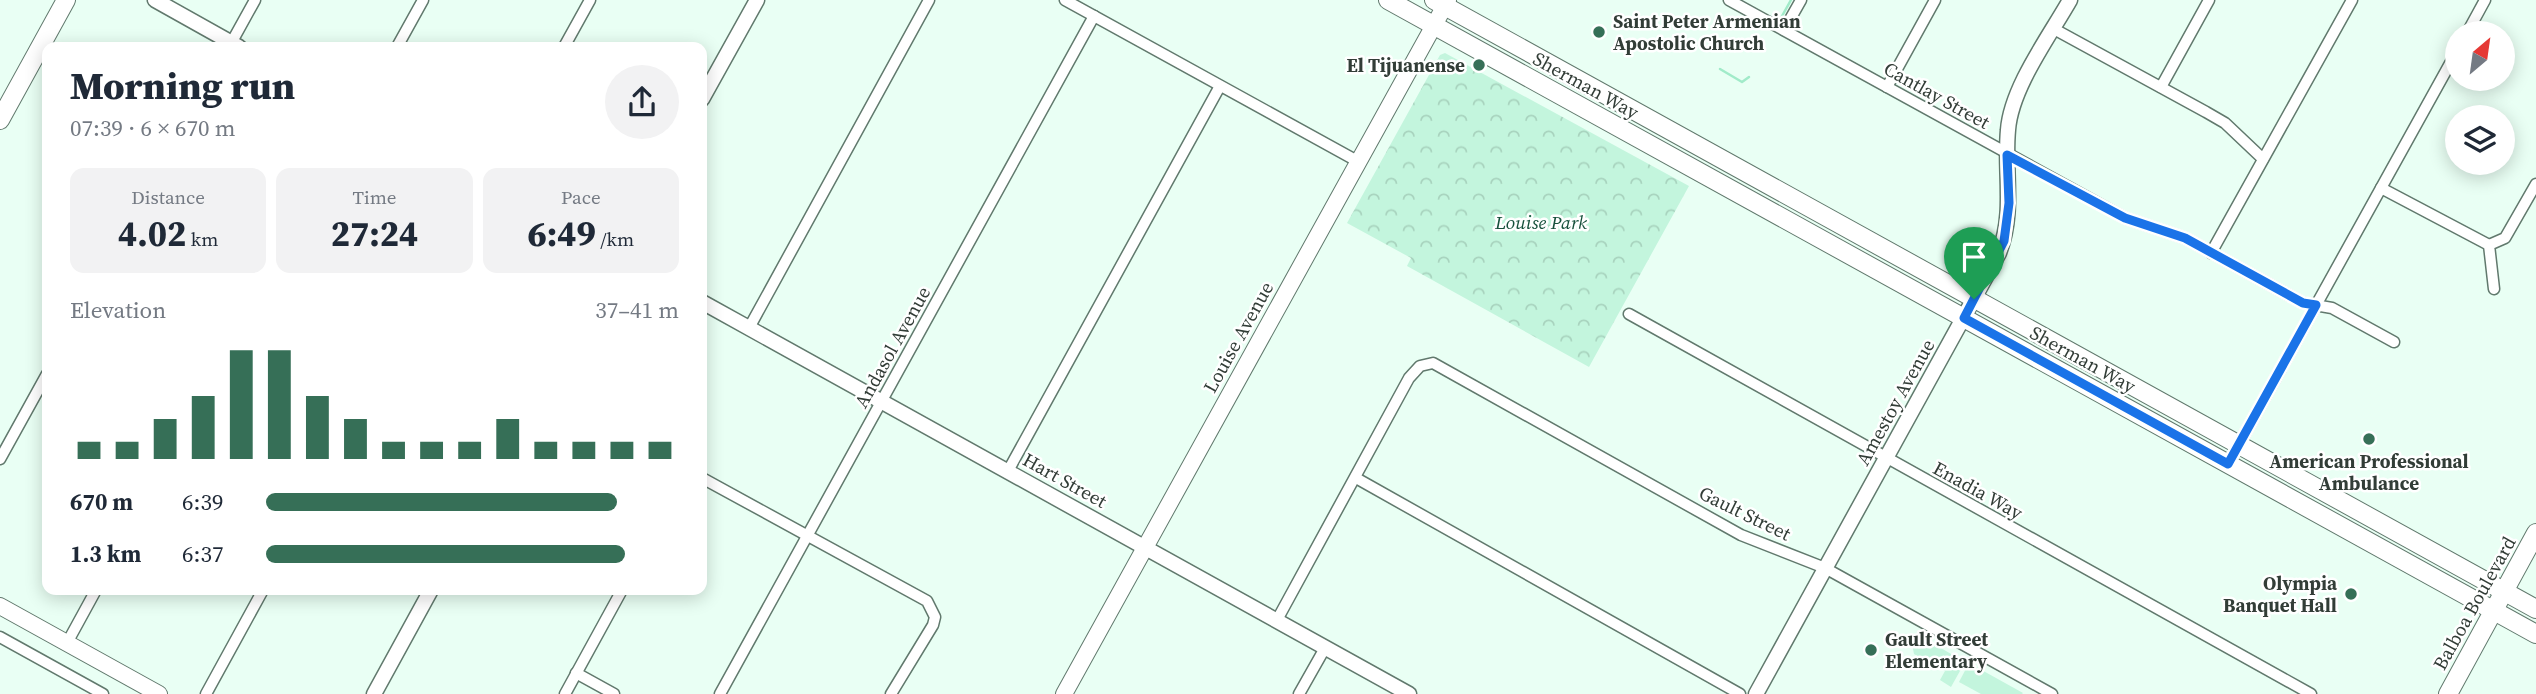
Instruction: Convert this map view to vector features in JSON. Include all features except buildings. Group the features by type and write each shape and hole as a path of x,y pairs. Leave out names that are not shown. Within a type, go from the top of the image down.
{"main road":[{"path":"43,42 66,0"},
{"name":"Sherman Way","path":"1388,0 2536,634"},
{"name":"Sherman Way","path":"1442,2 2536,608"},
{"name":"Louise Avenue","path":"1063,694 1359,162 1434,25 1442,2"},
{"path":"0,120 42,44"},
{"name":"Balboa Boulevard","path":"2448,694 2536,533"},
{"path":"0,607 159,694"}],"street":[{"path":"155,0 226,42"},
{"path":"235,42 255,0"},
{"path":"400,42 423,0"},
{"path":"567,42 590,0"},
{"path":"707,90 757,0"},
{"path":"749,328 929,0"},
{"path":"1065,0 1359,162"},
{"name":"Cantlay Street","path":"1729,0 2125,218 2185,238 2303,303 2332,308 2394,342"},
{"path":"1784,30 1801,0"},
{"path":"1887,87 1935,0"},
{"name":"Amestoy Avenue","path":"1756,694 2004,241 2009,203 2008,129 2018,95 2070,0"},
{"path":"2161,87 2209,0"},
{"path":"2211,253 2351,0"},
{"path":"2473,21 2485,0"},
{"name":"Andasol Avenue","path":"720,694 1094,16"},
{"path":"2054,29 2225,123 2263,159"},
{"path":"2228,464 2445,73"},
{"path":"1008,471 1220,86"},
{"path":"2489,245 2505,238 2536,184"},
{"path":"2381,188 2489,245"},
{"path":"2489,245 2494,289"},
{"name":"Hart Street","path":"707,305 1409,694"},
{"name":"Enadia Way","path":"1629,314 2311,694"},
{"name":"Gault Street","path":"1356,478 1409,378 1426,363 1450,370 1741,535 1825,568 2052,694"},
{"path":"0,459 42,383"},
{"path":"1277,620 1356,478 1740,694"},
{"path":"707,481 927,601 934,617 929,635 891,694"},
{"path":"67,643 93,595"},
{"path":"206,694 260,595"},
{"path":"374,694 428,595"},
{"path":"565,694 619,595"},
{"path":"0,637 103,694"},
{"path":"1299,694 1325,648"},
{"path":"576,673 614,694"}],"green space":[{"name":"Louise Park","path":"1445,53 1689,186 1589,367 1407,266 1411,258 1347,223 1440,55"},
{"path":"1920,636 1965,662 1951,687 1940,680 1945,671 1914,654 1913,649"},
{"path":"1969,663 2023,693 1981,694 1959,682"}],"waterway":[{"path":"1777,25 1791,0"},
{"path":"1720,69 1742,82 1749,77"}],"place":[{"name":"Saint Peter Armenian Apostolic Church","path":"1599,32"},
{"name":"El Tijuanense","path":"1479,65"},
{"name":"American Professional Ambulance","path":"2369,439"},
{"name":"Olympia Banquet Hall","path":"2351,594"},
{"name":"Gault Street Elementary","path":"1871,650"}],"route":[{"path":"2007,155 2125,218 2185,238 2303,303 2316,305 2228,464 1964,318 1974,299 2004,241 2009,203 2007,155"}]}
